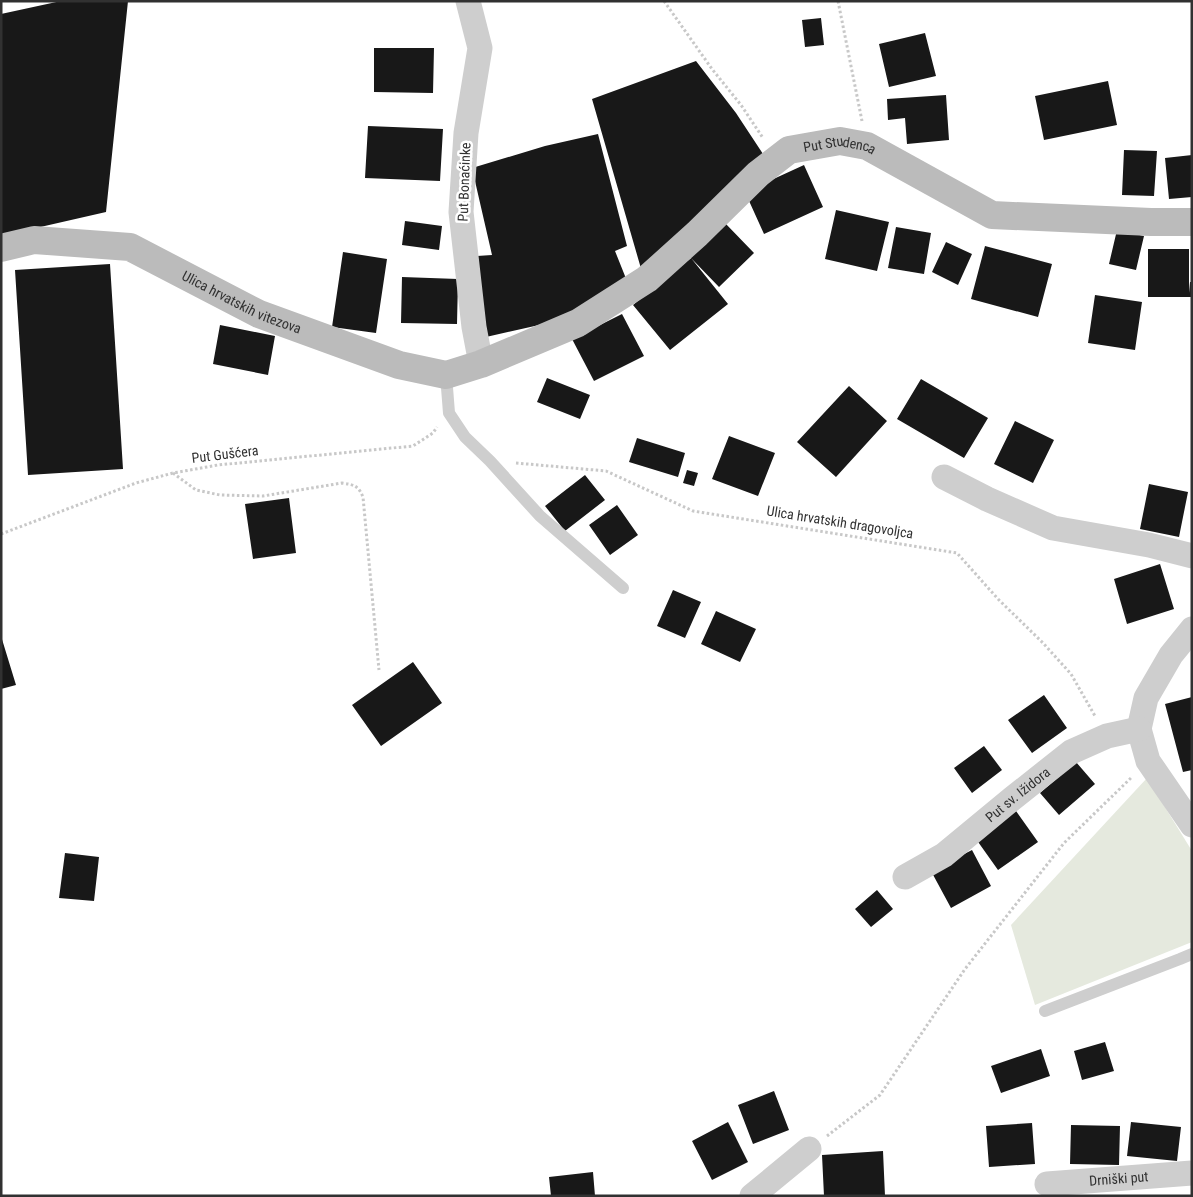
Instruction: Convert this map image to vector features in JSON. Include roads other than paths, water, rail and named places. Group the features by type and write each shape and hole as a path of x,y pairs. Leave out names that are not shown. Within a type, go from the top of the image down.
{"street":[{"name":"Put Bonaćinke","path":"468,1 480,48 466,133 461,212 480,364"},
{"name":"Put Studenca","path":"480,364 578,323 647,279 697,234 758,174 789,150 840,141 867,146 992,215 1192,222"},
{"name":"Ulica hrvatskih vitezova","path":"1,248 34,240 130,247 260,314 399,364 446,375"},
{"path":"446,375 480,364"},
{"path":"944,477 987,499 1053,528 1149,545 1192,556"},
{"path":"1192,629 1171,655 1146,698 1139,729 1148,762 1192,825"},
{"name":"Put sv. Ižidora","path":"905,877 944,855 1071,752 1107,736 1139,729"},
{"path":"752,1196 808,1149"},
{"name":"Drniški put","path":"1047,1184 1192,1173"}],"lane":[{"path":"446,375 449,413 465,437 540,516 623,588"},
{"path":"1044,1012 1192,954"}]}
